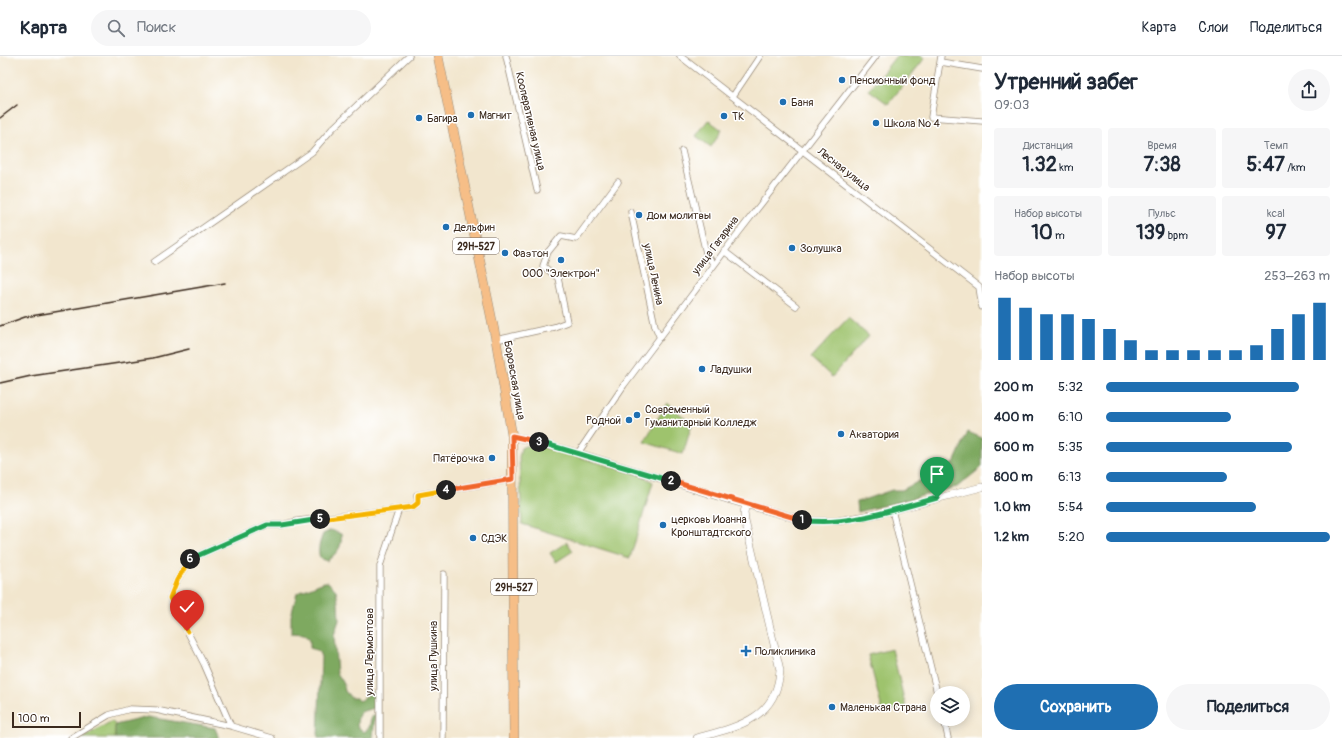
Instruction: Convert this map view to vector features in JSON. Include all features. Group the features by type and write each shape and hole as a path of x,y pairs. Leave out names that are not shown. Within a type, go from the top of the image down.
{"main road":[{"name":"Боровская улица","path":"438,56 496,340 512,436 514,738"}],"street":[{"path":"154,262 312,152 332,129 409,56"},
{"name":"Кооперативная улица","path":"506,56 537,190"},
{"name":"Лесная улица","path":"680,56 804,150 979,287 982,307"},
{"path":"733,96 760,56"},
{"name":"улица Гагарина","path":"578,453 624,385 724,251 876,56"},
{"path":"982,69 941,59 931,117 982,121"},
{"path":"682,151 706,253 714,265"},
{"path":"496,340 554,327 567,322 558,278 543,266 548,252 561,236 576,239 618,182"},
{"name":"улица Ленина","path":"631,212 655,326 660,338"},
{"path":"724,251 796,306"},
{"path":"512,436 578,453 746,505 794,518 827,522 892,510 982,487"},
{"path":"231,726 204,664 170,598 177,580 190,559 267,525 282,525 298,521 413,507 418,503 418,495 513,479"},
{"path":"697,738 737,726 754,718 765,709 773,698 779,682 780,670 745,521 746,505"},
{"name":"улица Лермонтова","path":"380,738 380,566 399,509"},
{"path":"892,510 935,686"},
{"name":"улица Пушкина","path":"443,738 444,574"},
{"path":"71,738 110,715 130,709 156,710 231,726 272,738"},
{"path":"945,726 948,738"}],"green space":[{"path":"896,56 922,56 925,58 888,104 869,90"},
{"path":"708,120 722,130 711,147 696,136"},
{"path":"848,318 869,336 832,377 811,358"},
{"path":"667,403 692,424 683,454 644,442"},
{"path":"968,432 982,438 982,467 957,487 858,512 857,502 892,490 902,490 954,463"},
{"path":"525,446 540,446 641,475 653,482 630,558 522,524 519,457 521,448"},
{"path":"331,530 341,534 341,543 336,552 327,561 320,558 319,549 323,534"},
{"path":"567,542 573,551 556,562 550,553"},
{"path":"324,582 328,582 336,590 338,602 339,620 334,635 337,673 343,682 345,691 351,698 356,698 360,701 372,692 375,696 375,708 366,710 359,714 357,726 364,732 369,728 372,715 375,715 373,738 318,737 321,657 319,652 310,648 310,639 304,634 291,633 291,616 297,593"},
{"path":"892,649 906,708 883,713 868,655"},
{"path":"148,717 215,728 219,738 115,738 115,725"},
{"path":"112,721 115,725 115,738 82,738"}],"railway":[{"path":"0,118 17,105"},
{"path":"0,326 25,317 225,283"},
{"path":"0,383 31,376 153,358 189,349"}],"place":[{"name":"Пенсионный фонд","path":"842,80"},
{"name":"Баня","path":"783,102"},
{"name":"Магнит","path":"471,115"},
{"name":"ТК","path":"724,116"},
{"name":"Багира","path":"419,118"},
{"name":"Школа № 4","path":"876,123"},
{"name":"Дом молитвы","path":"639,215"},
{"name":"Дельфин","path":"446,227"},
{"name":"Золушка","path":"792,248"},
{"name":"Фаэтон","path":"505,253"},
{"name":"ООО \"Электрон\"","path":"561,260"},
{"name":"Ладушки","path":"702,369"},
{"name":"Современный Гуманитарный Колледж","path":"637,415"},
{"name":"Родной","path":"629,420"},
{"name":"Акватория","path":"841,434"},
{"name":"Пятёрочка","path":"492,458"},
{"name":"церковь Иоанна Кронштадтского","path":"663,525"},
{"name":"СДЭК","path":"473,538"},
{"name":"Поликлиника","path":"746,651"},
{"name":"Маленькая Страна","path":"832,707"}],"route":[{"path":"187,631 170,598 177,580 190,559 267,525 282,525 298,521 413,507 418,503 418,495 513,479 512,436 578,453 784,516 806,520 827,522 838,521 881,513 937,498"}]}
